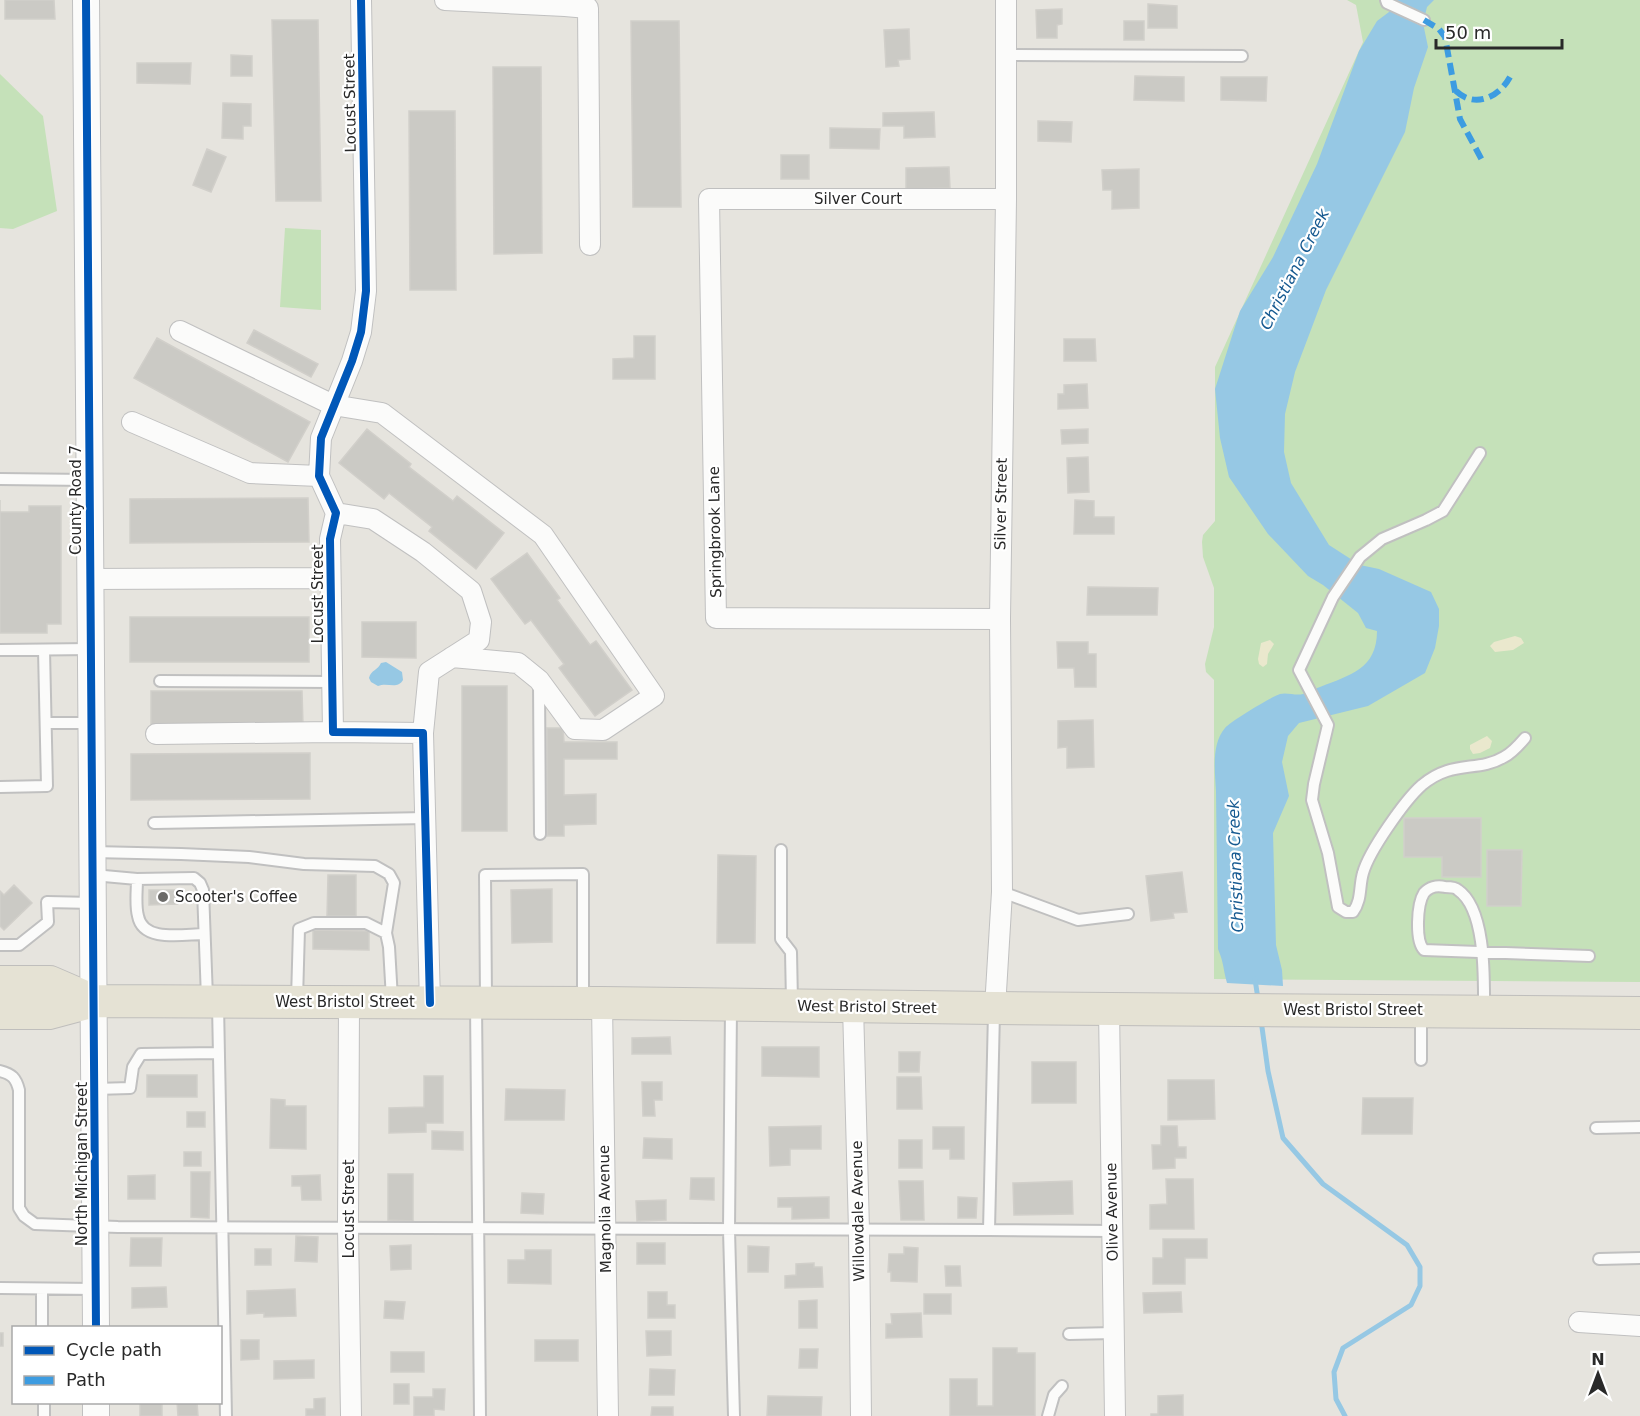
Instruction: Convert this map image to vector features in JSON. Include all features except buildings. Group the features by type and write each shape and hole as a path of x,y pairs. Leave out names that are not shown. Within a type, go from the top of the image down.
{"main road":[{"name":"West Bristol Street","path":"0,982 50,982 94,1000"},
{"name":"West Bristol Street","path":"0,1013 49,1013 94,1000 1640,1013"}],"street":[{"name":"County Road 7","path":"86,0 94,1000"},
{"name":"Locust Street","path":"333,732 330,539 336,513 319,476 321,438 358,342 366,291 361,0"},
{"path":"445,0 565,3 588,8 590,245"},
{"name":"Silver Street","path":"994,1008 1002,892 1000,619 1006,199 1006,0"},
{"name":"Silver Court","path":"709,199 1006,199"},
{"name":"Springbrook Lane","path":"709,199 717,618 1000,619"},
{"path":"180,331 333,405 382,413 543,535 654,696 603,730 575,729 539,680 518,663 452,657"},
{"path":"132,422 250,473 319,476"},
{"path":"336,513 372,519 423,552 471,591 481,622 479,640 429,672 423,733 430,1003"},
{"name":"Locust Street","path":"90,579 330,578"},
{"path":"156,734 423,733"},
{"name":"North Michigan Street","path":"94,1000 96,1326"},
{"name":"Locust Street","path":"349,1003 348,1228 351,1416"},
{"name":"Magnolia Avenue","path":"592,1003 605,1229 608,1416"},
{"name":"Willowdale Avenue","path":"853,1006 861,1416"},
{"name":"Olive Avenue","path":"1109,1009 1115,1416"},
{"path":"1579,1322 1640,1326"}],"lane":[{"path":"1387,2 1424,20"},
{"path":"1006,55 1242,56"},
{"path":"1480,453 1443,511 1398,530 1382,539 1360,557 1333,597 1299,670 1328,724 1312,800 1328,853 1338,907 1346,912 1353,912 1357,906 1363,873 1377,844 1407,800 1422,785 1436,774 1451,768 1487,763 1505,757 1524,738"},
{"path":"0,479 89,480"},
{"path":"0,650 91,650"},
{"path":"0,787 47,786 44,650"},
{"path":"539,680 540,834"},
{"path":"160,681 332,682"},
{"path":"46,723 90,723"},
{"path":"154,823 426,818"},
{"path":"780,850 780,939 791,952 792,1006"},
{"path":"93,864 181,854 304,864 375,866 389,873 394,883 386,933 392,1003"},
{"path":"93,864 137,879 194,878 200,882 203,890 204,934 219,1053 226,1416"},
{"path":"480,1416 478,1228 485,875 583,874 592,1003"},
{"path":"137,879 137,916 147,931 155,934 204,934"},
{"path":"1485,1012 1483,953 1478,924 1470,902 1457,889 1437,885 1425,892 1420,904 1418,940 1424,950 1483,953 1589,956"},
{"path":"1002,892 1078,920 1128,914"},
{"path":"0,945 20,945 48,922 47,902 93,903"},
{"path":"297,1002 299,929 314,923 366,923 386,933"},
{"path":"731,1005 729,1230 734,1416"},
{"path":"990,1230 994,1008"},
{"path":"1421,1011 1421,1060"},
{"path":"95,1089 130,1088 133,1067 141,1054 219,1053"},
{"path":"0,1071 12,1075 20,1090 20,1208 24,1216 35,1224 223,1228 1113,1231"},
{"path":"1596,1128 1640,1127"},
{"path":"1599,1259 1640,1258"},
{"path":"0,1288 96,1289"},
{"path":"42,1289 42,1326"},
{"path":"1069,1334 1114,1333"},
{"path":"1048,1416 1054,1395 1062,1386"}],"green space":[{"path":"1347,0 1640,0 1640,982 1214,979 1214,680 1206,672 1205,664 1214,627 1214,588 1203,557 1202,542 1203,535 1215,521 1215,367 1363,42 1356,5"},
{"path":"0,74 43,116 57,211 13,229 0,228"},
{"path":"285,228 321,230 321,310 280,307"}],"sand":[{"path":"1515,636 1521,638 1524,643 1513,650 1495,652 1490,646 1494,642"},
{"path":"1270,640 1274,644 1268,654 1267,664 1263,667 1259,664 1258,659 1261,643"},
{"path":"1487,736 1492,741 1490,748 1473,754 1470,745"}],"water":[{"path":"1394,0 1434,0 1427,7 1423,23 1428,47 1414,88 1405,132 1326,290 1295,372 1285,414 1284,452 1291,483 1329,545 1360,565 1379,569 1431,592 1439,609 1439,626 1435,648 1425,673 1368,706 1299,723 1288,736 1282,762 1289,796 1273,833 1276,945 1283,986 1227,983 1218,949 1215,767 1218,742 1225,728 1251,709 1275,696 1305,693 1342,679 1360,669 1372,654 1377,631 1366,628 1358,613 1308,576 1268,534 1229,477 1220,438 1215,389 1240,311 1273,257 1317,164 1359,51 1377,21 1389,12"},
{"path":"386,662 402,672 403,680 398,685 378,686 371,682 369,678 371,673 381,663"}],"waterway":[{"name":"Christiana Creek","path":"1255,979 1258,999"},
{"name":"Christiana Creek","path":"1261,1020 1268,1071 1283,1138 1323,1184 1407,1245 1420,1267 1420,1286 1411,1305 1343,1348 1334,1372 1336,1399 1345,1416"}],"marked path":[{"path":"1424,20 1439,29 1445,37 1460,119 1483,162"},
{"path":"1456,91 1463,96 1479,100 1500,90 1510,77"}],"cycle path":[{"path":"86,0 96,1326"},
{"path":"361,0 366,291 361,332 352,361 321,438 319,476 336,513 330,539 333,732 423,733 430,1003"}],"place":[{"name":"Scooter's Coffee","path":"163,897"}]}
